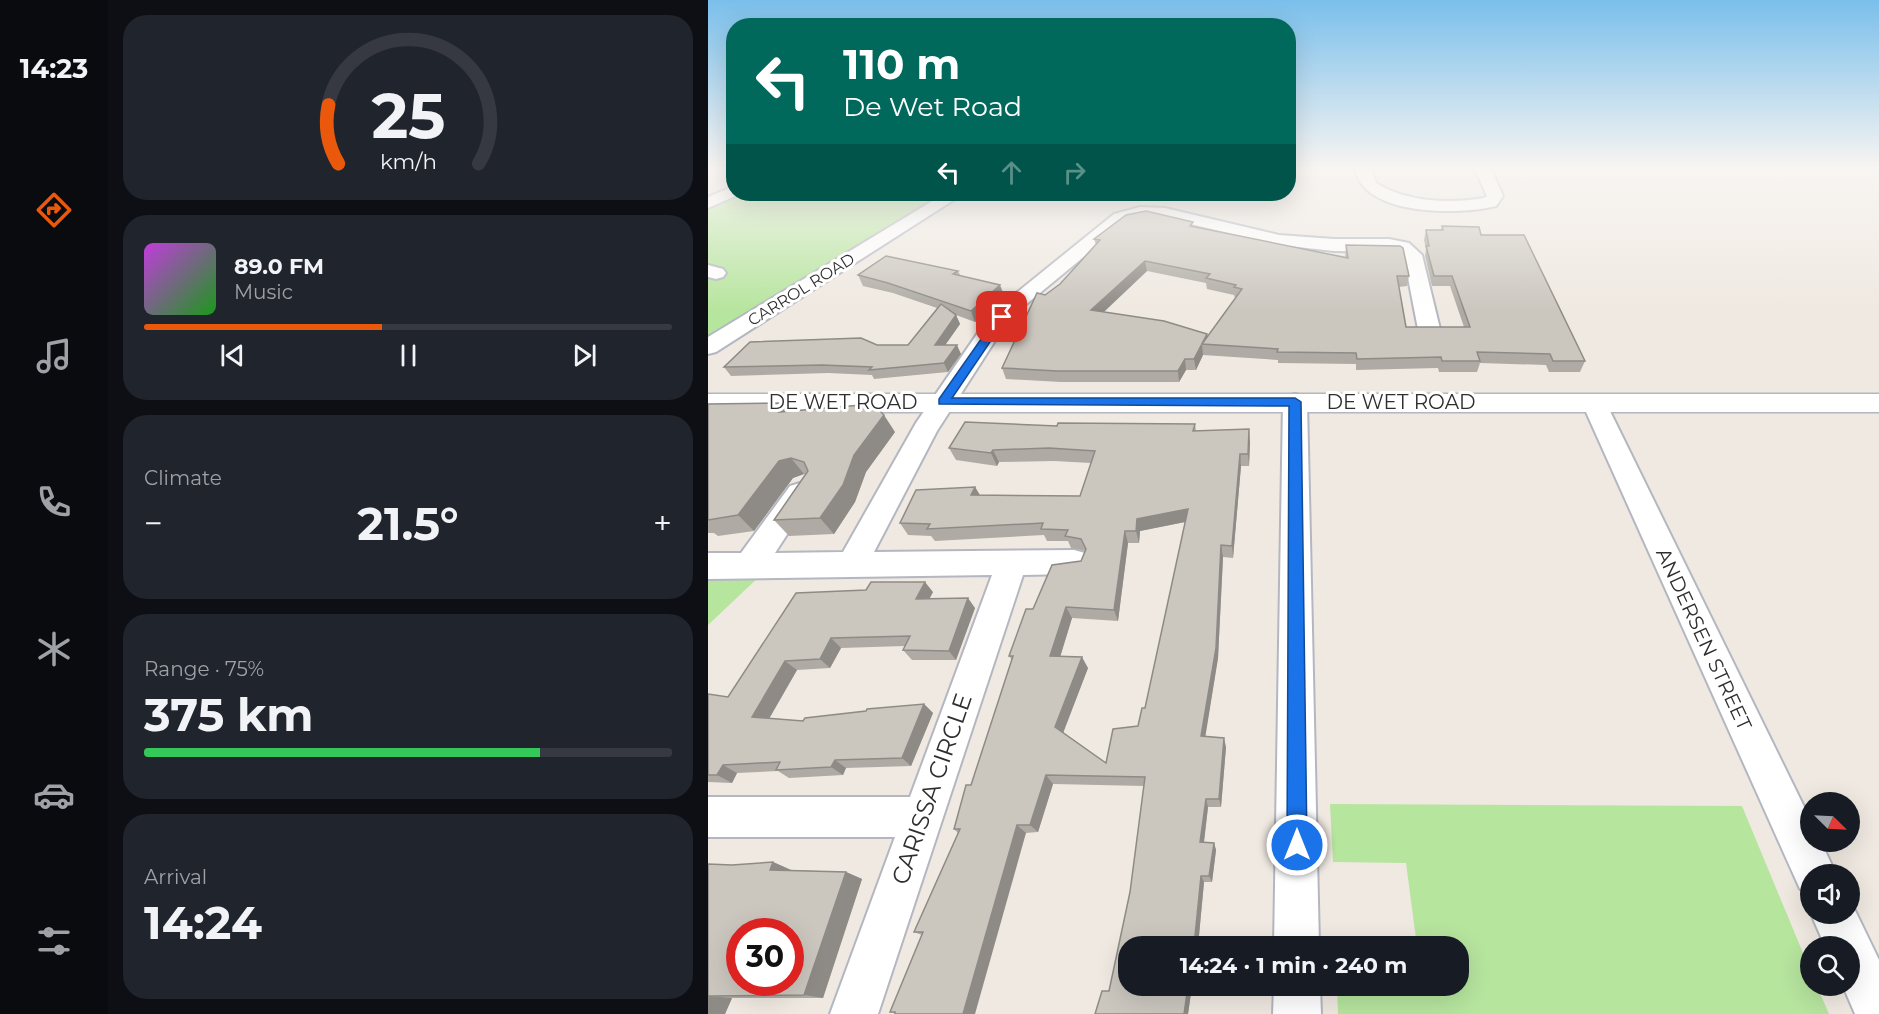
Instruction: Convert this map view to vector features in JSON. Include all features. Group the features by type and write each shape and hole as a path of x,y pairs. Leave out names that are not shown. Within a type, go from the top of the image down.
{"street":[{"name":"CARROL ROAD","path":"708,347 919,216"},
{"path":"852,565 925,429 1002,317 1108,227 1125,216"},
{"path":"1179,216 1279,240 1334,245 1389,245 1411,252 1416,263 1429,329"},
{"path":"1295,402 1297,936"},
{"name":"DE WET ROAD","path":"708,403 1879,403"},
{"name":"ANDERSEN STREET","path":"1594,403 1810,864"},
{"path":"750,565 805,486"},
{"path":"708,566 1074,562"},
{"name":"CARISSA CIRCLE","path":"854,1014 1012,563"},
{"path":"708,817 922,817"},
{"path":"1838,924 1863,972"},
{"path":"1297,996 1297,1014"}],"green space":[{"path":"708,216 909,216 708,339 708,279 726,269 708,265"},
{"path":"763,573 708,625 708,574"},
{"path":"1330,804 1742,806 1800,946 1800,996 1821,996 1829,1014 1338,1014 1337,996 1469,996 1469,936 1416,936 1406,863 1333,862"}],"building":[{"path":"1124,216 1169,216 1193,222 1190,226 1348,258 1346,245 1400,246 1403,248 1409,276 1397,276 1406,327 1470,327 1452,276 1434,276 1426,246 1429,246 1426,230 1443,230 1442,226 1479,227 1481,235 1524,235 1585,361 1553,361 1550,354 1477,352 1480,361 1442,361 1441,357 1357,359 1356,353 1277,352 1278,349 1202,344 1242,289 1234,287 1236,285 1206,278 1210,274 1145,261 1091,310 1164,321 1207,334 1194,359 1185,359 1178,371 1057,371 1002,368 1037,293 1045,295 1060,284 1100,240 1094,239"},
{"path":"886,256 958,271 953,274 1000,285 971,311 858,275"},
{"path":"941,304 956,315 935,345 957,345 944,363 869,370 872,367 822,365 724,367 750,342 861,338 877,345 908,345"},
{"path":"786,403 779,412 873,404 884,415 854,455 843,485 820,518 774,520 808,471 804,462 791,458 779,461 738,515 708,520 708,404"},
{"path":"965,422 1057,426 1058,423 1195,424 1193,431 1249,429 1248,454 1240,454 1232,546 1221,545 1216,648 1201,736 1224,738 1219,799 1206,799 1200,842 1214,843 1209,876 1201,876 1195,936 1121,936 1130,892 1145,777 1046,775 1030,825 1017,825 963,1014 895,1014 895,1012 890,1012 923,932 914,932 960,829 954,829 966,785 971,785 1013,656 1009,656 1026,609 1033,609 1052,565 1081,561 1086,549 1081,539 1065,536 1068,530 1041,529 1043,523 927,529 930,524 900,523 916,490 975,487 971,495 1080,496 1095,451 1049,448 993,450 991,453 949,448","holes":["1188,509 1145,708 1142,708 1138,726 1113,729 1106,763 1055,727 1082,657 1050,656 1066,607 1114,610 1125,531 1136,531 1137,519"]},
{"path":"871,582 925,582 916,599 968,598 949,651 903,650 910,636 831,638 820,659 785,661 752,717 803,721 805,718 866,711 867,709 924,704 902,758 835,760 831,767 776,770 780,762 723,765 717,775 708,775 708,694 728,697 796,593 866,590"},
{"path":"773,862 770,870 846,872 804,995 804,918 726,918 726,996 709,996 708,999 708,864"},
{"path":"1118,949 1118,996 1187,996 1184,1014 1095,1014 1102,991 1109,991"}],"route":[{"path":"1002,317 943,402 1295,402 1297,845"}]}
